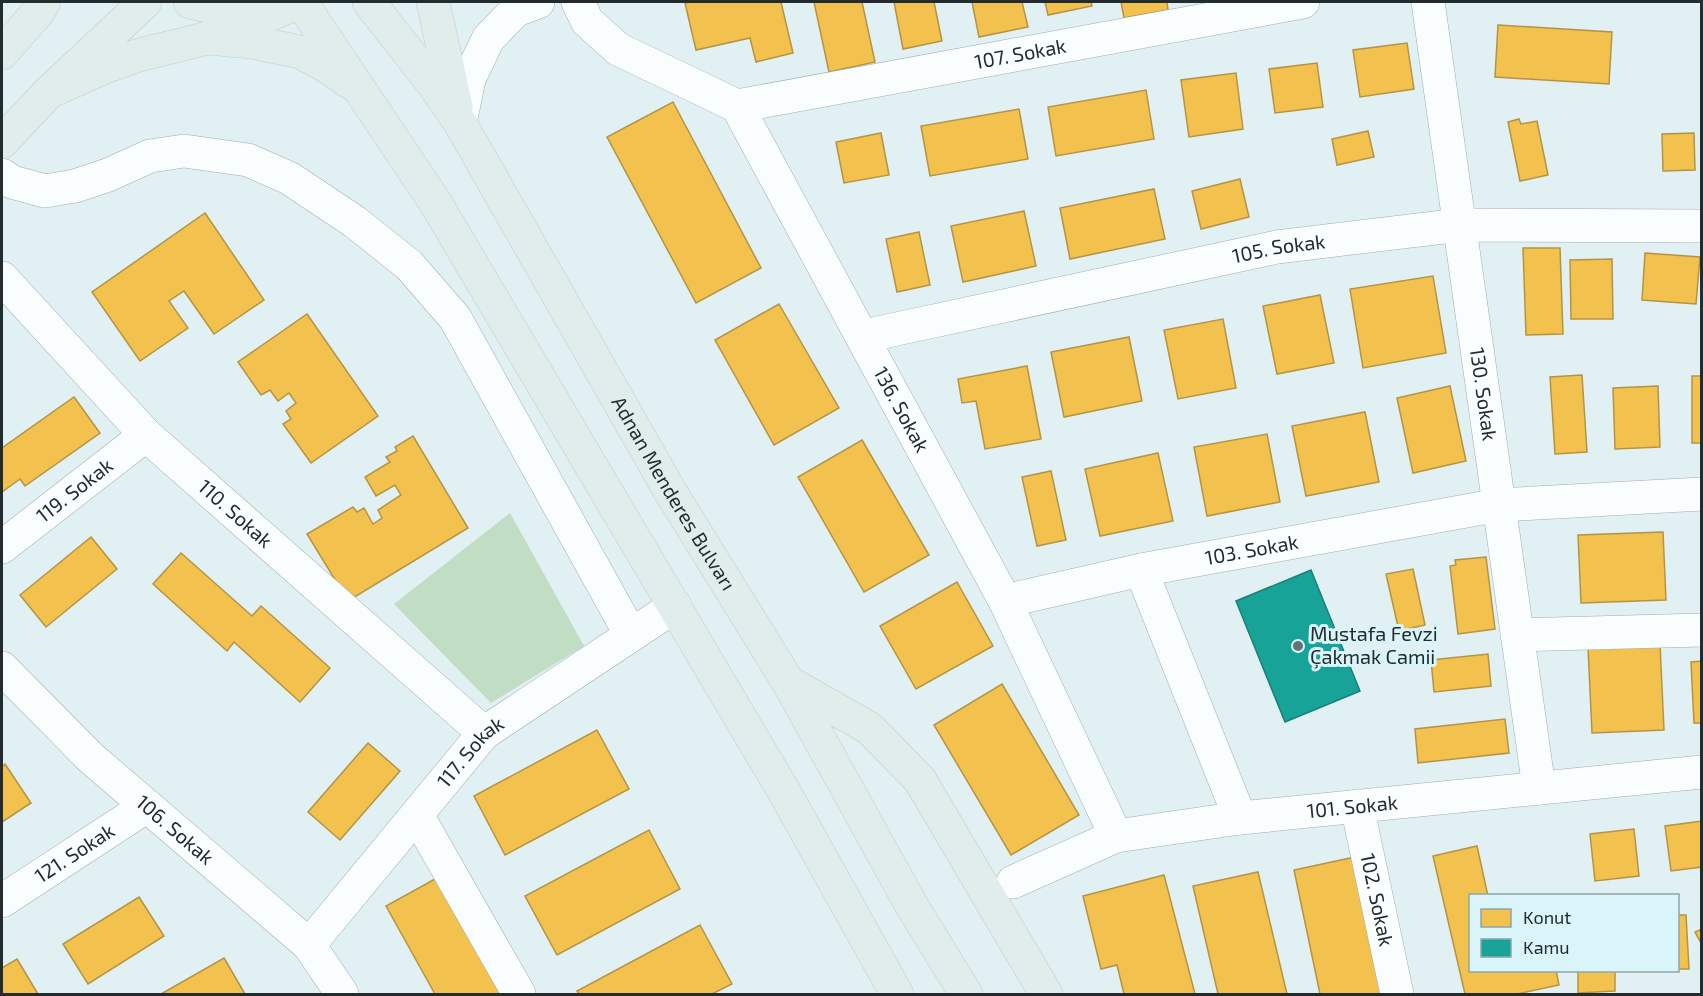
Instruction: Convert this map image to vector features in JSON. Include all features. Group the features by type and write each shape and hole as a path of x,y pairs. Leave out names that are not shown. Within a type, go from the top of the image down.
{"main road":[{"path":"2,142 49,92 145,2"},
{"path":"190,2 259,19 301,2 435,202 786,795 897,994"},
{"name":"Adnan Menderes Bulvarı","path":"369,2 434,85 460,123 670,491 788,682 912,906 966,994"},
{"path":"434,2 460,123"},
{"path":"2,53 44,5"},
{"path":"49,92 105,67 150,52 208,38 251,42 300,52 360,89"},
{"path":"788,682 869,728 920,780 1046,994"},
{"path":"871,947 872,994"}],"street":[{"path":"460,123 469,79 488,39 516,10 538,2"},
{"path":"578,2 587,21 618,49 737,106"},
{"name":"107. Sokak","path":"737,106 1304,2"},
{"name":"130. Sokak","path":"1428,2 1539,788"},
{"name":"136. Sokak","path":"737,106 864,336 1005,601 1116,836"},
{"path":"2,175 12,182 45,191 75,186 108,175 150,156 184,151 248,160 289,178 355,222 409,265 455,318 631,635"},
{"name":"105. Sokak","path":"864,336 1277,247 1460,225 1701,226"},
{"name":"110. Sokak","path":"2,278 146,435 484,733"},
{"name":"119. Sokak","path":"2,547 146,435"},
{"name":"103. Sokak","path":"1005,601 1141,570 1499,505 1701,494"},
{"path":"1141,570 1239,818"},
{"name":"117. Sokak","path":"309,945 484,733 675,606"},
{"path":"1518,635 1701,630"},
{"name":"106. Sokak","path":"2,669 91,758 309,945 342,994"},
{"name":"101. Sokak","path":"1013,882 1116,836 1239,818 1701,772"},
{"name":"121. Sokak","path":"2,901 147,806"},
{"name":"102. Sokak","path":"1358,806 1397,994"},
{"path":"417,815 519,994"}],"green space":[{"path":"510,513 584,646 491,703 394,604"}],"building: Konut":[{"path":"781,2 793,53 756,62 750,38 696,50 685,3"},
{"path":"814,2 862,2 875,62 829,72"},
{"path":"894,2 934,2 942,41 903,49"},
{"path":"972,2 1022,2 1028,27 979,37"},
{"path":"1045,2 1091,2 1092,6 1048,15"},
{"path":"1121,2 1167,2 1168,10 1124,18"},
{"path":"1498,25 1612,32 1609,84 1495,77"},
{"path":"1407,43 1414,89 1360,97 1353,50"},
{"path":"1317,63 1323,107 1275,113 1269,69"},
{"path":"1236,73 1243,129 1189,137 1181,80"},
{"path":"1146,90 1154,139 1056,156 1048,107"},
{"path":"673,102 761,268 696,303 607,137"},
{"path":"1019,109 1028,159 930,176 921,126"},
{"path":"1519,119 1521,124 1537,121 1548,175 1520,181 1508,122"},
{"path":"1368,131 1374,157 1337,165 1332,139"},
{"path":"881,133 889,175 844,183 836,142"},
{"path":"1694,133 1695,170 1663,171 1662,134"},
{"path":"1240,179 1249,217 1201,229 1192,191"},
{"path":"1154,189 1165,239 1070,259 1060,208"},
{"path":"1024,211 1036,266 963,282 951,226"},
{"path":"205,213 264,300 214,334 184,291 169,301 188,328 140,361 92,292"},
{"path":"919,232 930,285 897,292 886,239"},
{"path":"1523,248 1560,248 1563,334 1526,335"},
{"path":"1645,253 1700,257 1696,304 1642,300"},
{"path":"1612,259 1613,319 1571,319 1570,260"},
{"path":"1433,276 1446,353 1363,368 1350,289"},
{"path":"1320,295 1334,363 1277,374 1263,306"},
{"path":"779,304 839,408 774,445 715,340"},
{"path":"307,314 378,416 311,463 283,424 291,419 286,411 296,403 289,393 278,401 270,390 261,395 238,362"},
{"path":"1223,319 1236,388 1178,399 1164,330"},
{"path":"1129,337 1142,401 1064,417 1051,352"},
{"path":"1027,366 1041,439 985,449 976,401 962,403 958,379"},
{"path":"1582,375 1587,452 1555,454 1550,377"},
{"path":"1692,376 1702,376 1702,443 1692,443"},
{"path":"1450,386 1466,461 1413,473 1397,398"},
{"path":"1658,386 1660,447 1615,449 1613,388"},
{"path":"74,397 100,433 25,486 20,479 2,492 2,448"},
{"path":"1365,412 1379,482 1306,496 1292,426"},
{"path":"1267,434 1280,502 1207,516 1194,447"},
{"path":"413,436 468,528 348,601 307,534 353,507 357,512 364,508 373,524 382,518 378,510 401,495 395,485 376,496 365,477 390,462 386,457 397,451 395,447"},
{"path":"862,440 929,555 864,592 798,477"},
{"path":"1158,453 1173,521 1100,536 1085,469"},
{"path":"1051,471 1066,540 1037,546 1022,477"},
{"path":"1663,532 1666,600 1581,603 1578,535"},
{"path":"91,537 117,569 46,627 20,595"},
{"path":"181,553 252,616 261,606 330,668 300,702 234,642 227,651 153,584"},
{"path":"1486,557 1495,629 1458,634 1450,566 1456,565 1455,560"},
{"path":"1413,569 1425,625 1399,631 1386,574"},
{"path":"957,582 993,646 916,689 880,626"},
{"path":"1660,644 1664,730 1592,733 1588,647"},
{"path":"1488,654 1491,686 1434,692 1431,660"},
{"path":"1702,661 1702,723 1694,723 1691,662"},
{"path":"1002,684 1079,815 1011,855 934,725"},
{"path":"1505,719 1509,753 1418,763 1415,729"},
{"path":"597,730 629,789 505,855 474,796"},
{"path":"368,743 400,771 340,840 308,812"},
{"path":"5,764 31,803 2,822 2,767"},
{"path":"1702,821 1702,867 1671,871 1665,826"},
{"path":"1634,829 1639,876 1595,881 1590,834"},
{"path":"649,830 680,889 557,955 525,896"},
{"path":"1477,846 1488,894 1469,894 1469,972 1556,972 1559,985 1517,994 1465,994 1433,856"},
{"path":"1355,857 1384,994 1320,994 1294,870"},
{"path":"1258,872 1287,994 1218,994 1193,886"},
{"path":"444,874 509,994 435,994 386,906"},
{"path":"1164,875 1195,994 1124,994 1117,965 1101,969 1083,896"},
{"path":"139,897 164,936 88,984 63,944"},
{"path":"1679,915 1686,915 1689,969 1679,969"},
{"path":"700,925 732,984 712,994 579,994 577,991"},
{"path":"1702,929 1702,945 1695,932"},
{"path":"224,958 245,994 161,994"},
{"path":"17,959 38,994 2,994 2,968"},
{"path":"1578,972 1615,972 1615,991 1578,993"}],"building: Kamu":[{"name":"Mustafa Fevzi Çakmak Camii","path":"1311,570 1360,691 1285,722 1236,601"}],"place":[{"name":"Mustafa Fevzi Çakmak Camii","path":"1298,646"}]}
